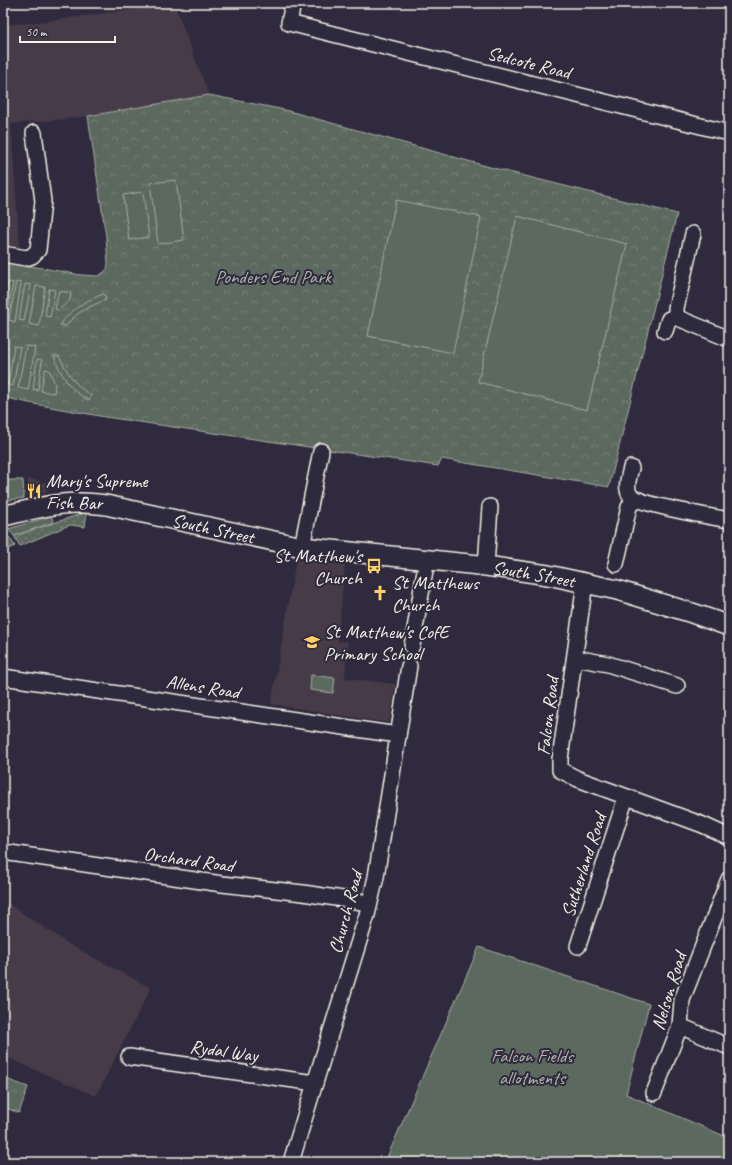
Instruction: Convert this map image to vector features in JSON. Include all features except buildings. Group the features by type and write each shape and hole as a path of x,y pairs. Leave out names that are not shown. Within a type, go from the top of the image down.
{"street":[{"name":"Sedcote Road","path":"293,3 289,23 729,133"},
{"path":"3,254 26,258 32,256 38,250 43,201 34,133"},
{"path":"678,318 676,308 693,234"},
{"path":"665,331 669,319 678,318 729,339"},
{"path":"302,547 321,451"},
{"path":"631,468 628,491 634,498 729,520"},
{"path":"616,564 629,507 631,503 639,500"},
{"name":"South Street","path":"3,516 32,509 66,504 84,503 106,505 302,547 426,559 532,572 639,597 729,626"},
{"path":"486,566 490,507"},
{"path":"412,646 426,559"},
{"name":"Falcon Road","path":"584,583 560,759 560,770 578,779 703,825 729,837"},
{"path":"574,658 608,664 668,686"},
{"name":"Church Road","path":"291,1162 367,915 376,877 409,666"},
{"name":"Allens Road","path":"3,677 398,735"},
{"name":"Sutherland Road","path":"578,946 626,797"},
{"name":"Orchard Road","path":"3,852 222,884 369,903"},
{"name":"Nelson Road","path":"654,1092 680,1026 682,1000 729,879"},
{"path":"680,1026 729,1047"},
{"name":"Rydal Way","path":"129,1057 315,1083"}],"shaded area":[{"path":"174,3 209,95 88,116 11,124 21,264 3,261 3,25 49,21"},
{"path":"28,479 49,483 47,492 28,497"},
{"name":"St Matthew's CofE Primary School","path":"296,559 345,565 338,641 348,642 345,678 396,684 389,723 271,704"},
{"path":"3,900 69,944 151,988 96,1096 3,1056"}],"green space":[{"name":"Ponders End Park","path":"209,95 285,110 497,169 677,214 609,487 442,459 438,466 105,417 3,397 3,261 81,275 98,276 107,269 106,237 88,116"},
{"path":"176,180 184,240 158,244 150,183"},
{"path":"143,192 149,237 129,240 123,195"},
{"path":"396,200 481,217 453,353 368,336"},
{"path":"517,216 627,244 587,410 478,382"},
{"path":"8,282 13,283 8,310 3,310"},
{"path":"16,282 21,283 15,322 9,320"},
{"path":"25,284 31,285 24,321 19,320"},
{"path":"36,286 45,287 39,326 29,324"},
{"path":"49,289 55,290 50,317 45,316"},
{"path":"59,291 71,293 70,300 59,310 55,309"},
{"path":"104,294 106,300 84,310 74,317 66,326 60,325 69,314 79,306"},
{"path":"14,346 20,347 13,386 8,385"},
{"path":"26,346 35,347 28,390 18,388"},
{"path":"54,356 59,356 72,378 80,387 91,395 89,400 83,397 67,382 59,369"},
{"path":"37,359 42,360 38,390 33,389"},
{"path":"45,369 49,370 55,384 54,393 41,391"},
{"path":"3,480 23,480 24,498 3,501"},
{"path":"87,512 85,527 71,525 67,526 20,546 14,536"},
{"path":"51,516 54,522 14,536 8,529"},
{"path":"9,537 15,546 3,551 3,540"},
{"path":"311,675 335,678 333,693 310,690"},
{"name":"Falcon Fields allotments","path":"479,947 649,1004 626,1094 729,1138 729,1162 385,1162"},
{"path":"3,1078 28,1087 19,1113 3,1107"}],"place":[{"name":"Mary's Supreme Fish Bar","path":"34,491"},
{"name":"St Matthew's Church","path":"374,566"},
{"name":"St Matthews Church","path":"380,593"},
{"name":"St Matthew's CofE Primary School","path":"312,642"}]}
